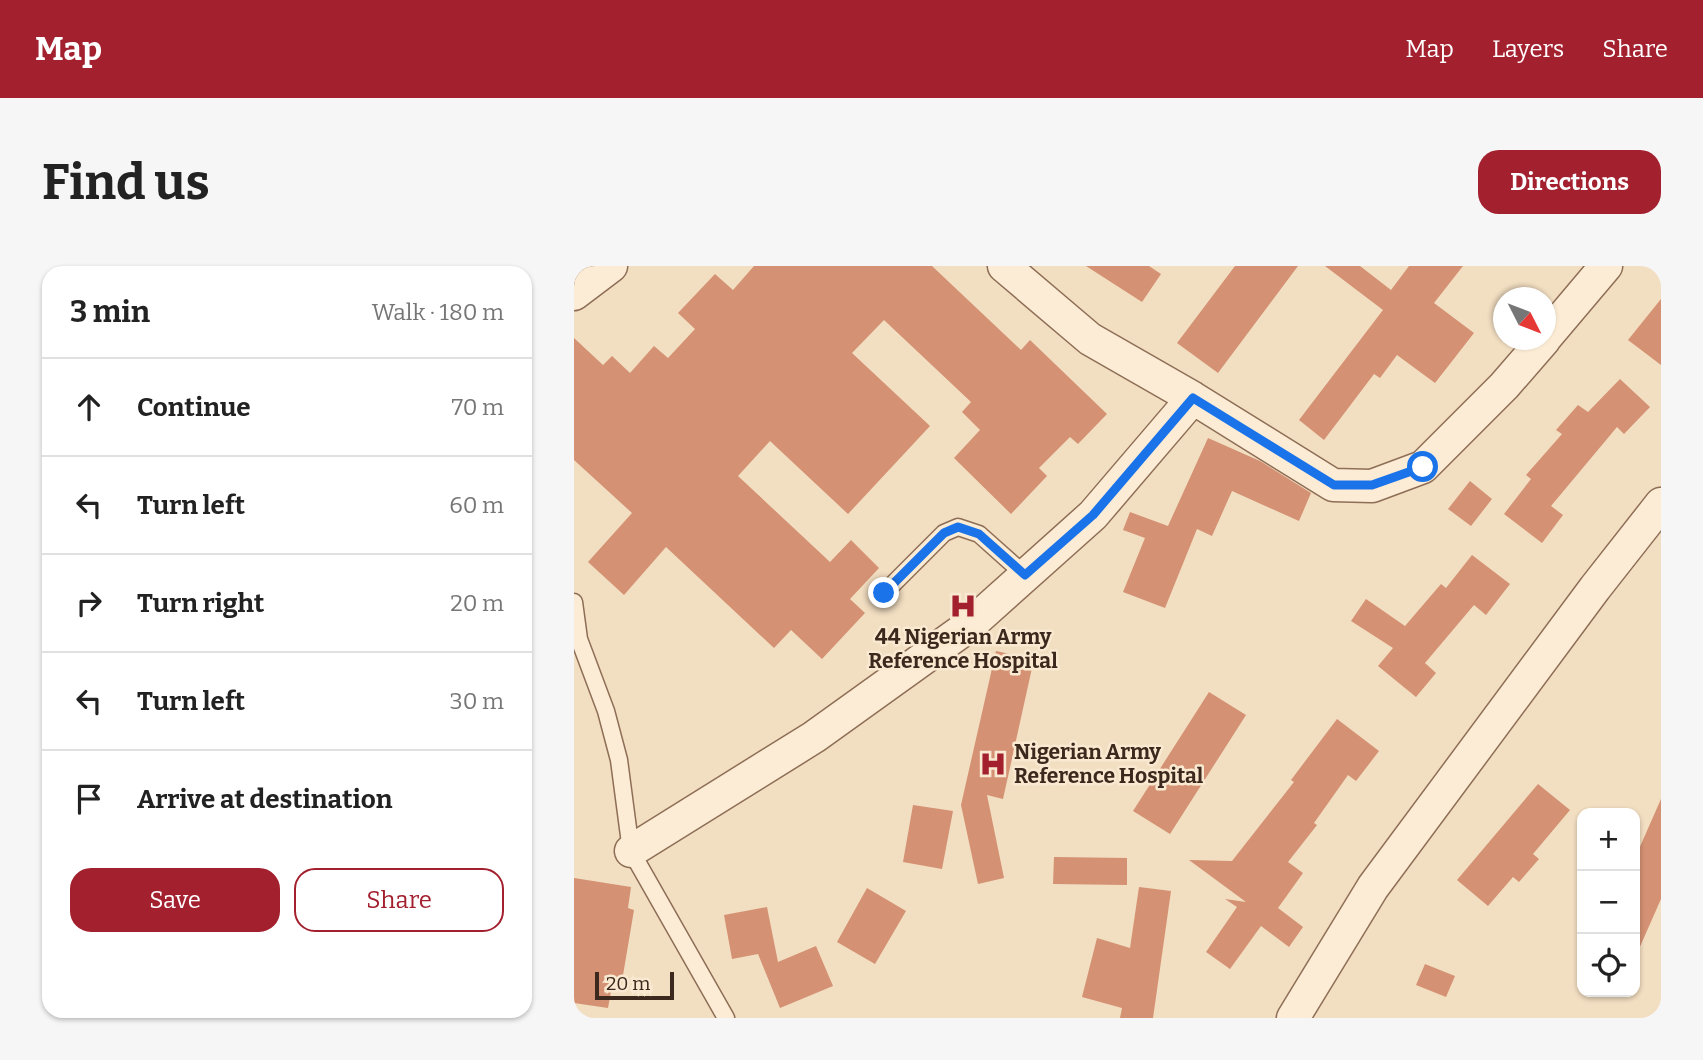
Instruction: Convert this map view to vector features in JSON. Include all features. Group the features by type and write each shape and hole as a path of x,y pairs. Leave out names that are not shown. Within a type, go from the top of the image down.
{"street":[{"path":"574,294 611,266"},
{"path":"1003,266 1090,339 1193,398 1334,485 1372,485 1423,467 1504,386 1534,350"},
{"path":"1556,324 1606,266"},
{"path":"631,851 814,737 970,625 1093,515 1193,398"},
{"path":"1293,1018 1374,887 1595,588 1661,504"}],"lane":[{"path":"884,593 944,533 958,527 979,534 1025,575"},
{"path":"574,602 579,639 606,711 619,760 631,851 726,1018"}],"building":[{"path":"754,266 932,266 1021,350 1030,340 1107,414 1078,444 1070,437 1039,468 1047,476 1011,514 954,458 980,430 962,412 971,402 884,320 852,353 930,426 848,514 770,441 738,476 830,562 851,540 879,568 850,599 865,613 822,659 791,630 774,648 666,547 624,595 588,562 632,513 574,460 574,338 603,365 612,356 630,373 654,346 668,358 695,329 678,313 715,274 733,290"},
{"path":"1086,266 1149,266 1161,274 1142,302"},
{"path":"1235,266 1298,266 1218,373 1177,343"},
{"path":"1325,266 1360,266 1391,290 1409,266 1463,266 1434,303 1474,333 1435,383 1397,355 1380,378 1374,374 1324,440 1299,420 1383,310"},
{"path":"1661,299 1661,365 1628,340"},
{"path":"1620,379 1650,407 1624,434 1617,427 1551,506 1563,515 1542,543 1504,514 1531,479 1526,475 1562,434 1556,430 1578,405 1588,412"},
{"path":"1208,438 1260,461 1311,493 1299,521 1232,491 1212,536 1197,529 1165,608 1123,592 1145,538 1123,530 1130,512 1168,526"},
{"path":"1470,481 1492,499 1471,526 1448,509"},
{"path":"1472,555 1510,584 1486,615 1474,605 1425,663 1436,673 1416,697 1378,666 1393,648 1351,621 1366,599 1405,626 1441,584 1446,588"},
{"path":"996,651 1034,659 1003,799 987,795 1004,878 978,884 961,805"},
{"path":"1209,692 1246,715 1170,834 1133,811"},
{"path":"1337,719 1379,751 1356,781 1348,775 1314,823 1317,825 1288,862 1303,873 1278,908 1303,927 1289,947 1261,926 1230,969 1206,952 1237,907 1225,899 1246,902 1189,860 1232,861 1294,782 1291,780"},
{"path":"1538,784 1570,810 1533,854 1539,859 1519,882 1513,877 1488,906 1457,880"},
{"path":"1661,799 1661,899 1640,947 1640,871 1640,847"},
{"path":"913,805 953,811 942,869 903,862"},
{"path":"1054,857 1127,858 1127,885 1053,884"},
{"path":"574,878 631,887 628,908 634,910 621,987 612,986 608,1008 574,1003"},
{"path":"1139,887 1171,891 1153,1018 1120,1018 1122,1008 1082,997 1097,938 1130,948"},
{"path":"867,888 906,911 875,964 837,942"},
{"path":"767,907 778,962 816,946 833,986 780,1008 758,954 732,959 724,915"},
{"path":"1425,964 1455,976 1446,997 1416,985"}],"place":[{"name":"44 Nigerian Army Reference Hospital","path":"963,606"},
{"name":"Nigerian Army Reference Hospital","path":"993,764"}],"route":[{"path":"884,593 944,533 958,527 979,534 1025,575 1093,515 1193,398 1334,485 1372,485 1423,467"}]}
